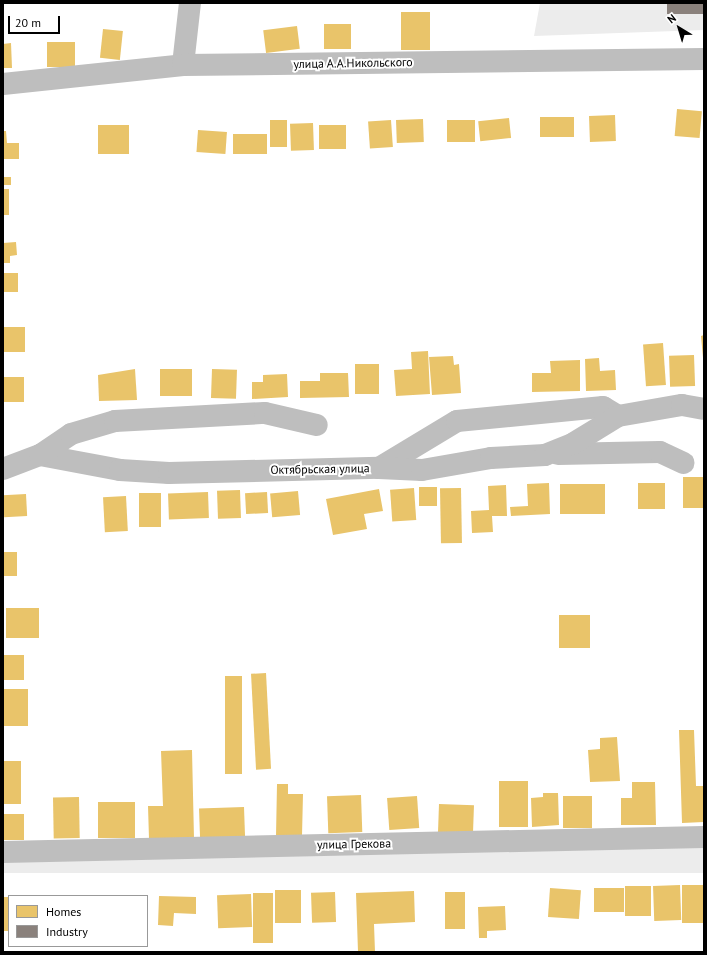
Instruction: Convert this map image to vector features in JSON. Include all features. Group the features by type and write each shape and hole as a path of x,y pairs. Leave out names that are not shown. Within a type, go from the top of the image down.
{"street":[{"path":"183,65 190,3"},
{"name":"улица А.А.Никольского","path":"3,84 183,65 704,59"},
{"path":"545,455 574,443 618,416 682,405 704,409"},
{"name":"Октябрьская улица","path":"40,455 120,470 168,472 379,468 457,421 603,407 618,416"},
{"path":"3,469 40,455 71,434 115,421 265,413 317,424"},
{"path":"379,468 422,470 491,458 660,452 684,463"},
{"name":"улица Грекова","path":"3,852 704,837"}],"shaded area":[{"path":"540,3 704,3 704,30 534,36"},
{"path":"3,845 704,845 704,873 3,873"}],"building: Homes":[{"path":"401,12 430,12 430,50 401,50"},
{"path":"324,24 351,24 351,49 324,49"},
{"path":"297,26 300,49 266,53 263,30"},
{"path":"103,29 123,31 120,60 100,58"},
{"path":"47,42 75,42 75,67 47,67"},
{"path":"11,43 12,68 3,68 3,44"},
{"path":"677,109 702,111 700,138 675,136"},
{"path":"615,115 616,141 590,142 589,116"},
{"path":"540,117 574,117 574,137 540,137"},
{"path":"509,118 511,138 480,141 478,121"},
{"path":"423,119 424,142 397,143 396,120"},
{"path":"270,120 287,120 287,147 270,147"},
{"path":"391,120 393,147 370,149 368,122"},
{"path":"447,120 475,120 475,142 447,142"},
{"path":"313,123 314,150 291,151 290,124"},
{"path":"98,125 129,125 129,154 98,154"},
{"path":"319,125 346,125 346,149 319,149"},
{"path":"198,130 227,132 225,154 196,152"},
{"path":"3,131 6,131 7,143 19,143 19,159 3,159"},
{"path":"233,134 267,134 267,154 233,154"},
{"path":"3,177 11,177 11,185 3,185"},
{"path":"3,189 9,189 9,215 3,215"},
{"path":"16,242 17,255 10,256 10,263 3,263 3,243"},
{"path":"3,273 18,273 18,292 3,292"},
{"path":"3,327 25,327 25,352 3,352"},
{"path":"704,335 704,358 703,358 701,336"},
{"path":"663,343 666,385 646,386 643,344"},
{"path":"428,351 430,394 396,396 394,370 412,369 411,352"},
{"path":"694,355 695,386 670,387 669,356"},
{"path":"453,356 454,365 459,364 461,393 432,395 429,357"},
{"path":"599,358 600,371 615,370 616,390 586,391 585,359"},
{"path":"580,360 580,391 532,392 532,373 551,373 550,361"},
{"path":"355,364 379,364 379,394 355,394"},
{"path":"135,369 137,400 99,401 98,375"},
{"path":"160,369 192,369 192,396 160,396"},
{"path":"212,369 237,370 236,399 211,398"},
{"path":"320,373 348,373 349,397 300,398 300,381 320,381"},
{"path":"287,374 288,397 252,399 252,382 263,382 263,375"},
{"path":"3,377 24,377 24,402 3,402"},
{"path":"683,477 704,477 704,508 683,508"},
{"path":"549,483 550,514 511,516 510,507 528,506 527,484"},
{"path":"638,483 665,483 665,509 638,509"},
{"path":"560,484 605,484 605,514 560,514"},
{"path":"506,485 507,516 492,516 493,532 472,533 471,511 489,510 488,486"},
{"path":"419,487 437,487 437,506 419,506"},
{"path":"414,488 416,520 392,522 390,490"},
{"path":"440,488 461,488 462,543 441,543"},
{"path":"379,489 383,511 364,514 367,529 333,535 326,499"},
{"path":"240,490 241,518 218,519 217,491"},
{"path":"298,491 300,515 272,517 270,493"},
{"path":"208,492 209,518 169,519 168,493"},
{"path":"267,492 268,513 246,514 245,493"},
{"path":"139,493 161,493 161,527 139,527"},
{"path":"26,494 27,516 4,517 3,495"},
{"path":"126,496 128,531 105,532 103,497"},
{"path":"3,552 17,552 17,576 3,576"},
{"path":"6,608 39,608 39,638 6,638"},
{"path":"559,615 590,615 590,648 559,648"},
{"path":"3,655 24,655 24,680 3,680"},
{"path":"266,673 271,769 256,770 251,674"},
{"path":"225,676 242,676 242,774 225,774"},
{"path":"3,689 28,689 28,726 3,726"},
{"path":"679,730 694,730 696,786 704,786 704,822 682,823"},
{"path":"617,737 620,781 590,782 588,750 600,749 600,738"},
{"path":"192,750 194,838 149,839 148,806 163,806 161,751"},
{"path":"3,761 21,761 21,804 3,804"},
{"path":"499,781 528,781 528,827 499,827"},
{"path":"632,782 655,782 656,825 621,825 621,798 632,798"},
{"path":"277,784 288,784 288,794 303,794 302,836 276,836"},
{"path":"543,793 558,793 559,825 532,827 531,798 543,797"},
{"path":"361,795 362,832 328,833 327,796"},
{"path":"417,796 419,828 389,830 387,798"},
{"path":"563,796 592,796 592,828 563,828"},
{"path":"53,797 79,797 80,838 54,838"},
{"path":"98,802 135,802 135,838 98,838"},
{"path":"439,804 474,805 473,836 438,835"},
{"path":"244,807 245,837 200,839 199,809"},
{"path":"3,814 24,814 24,840 3,840"},
{"path":"680,885 681,920 654,921 653,886"},
{"path":"682,885 704,885 704,923 682,923"},
{"path":"625,886 651,886 651,916 625,916"},
{"path":"550,888 581,890 579,919 548,917"},
{"path":"594,888 624,888 624,912 594,912"},
{"path":"275,890 301,890 301,923 275,923"},
{"path":"414,891 415,922 374,924 375,952 358,952 356,893"},
{"path":"335,892 336,922 312,923 311,893"},
{"path":"445,892 465,892 465,929 445,929"},
{"path":"253,893 273,893 273,943 253,943"},
{"path":"251,894 252,927 218,928 217,895"},
{"path":"159,896 196,897 196,914 174,913 173,926 158,925"},
{"path":"3,897 8,897 8,931 3,931"},
{"path":"505,906 506,930 487,931 487,938 479,938 478,907"}],"building: Industry":[{"path":"667,3 704,3 704,14 667,14"}]}
